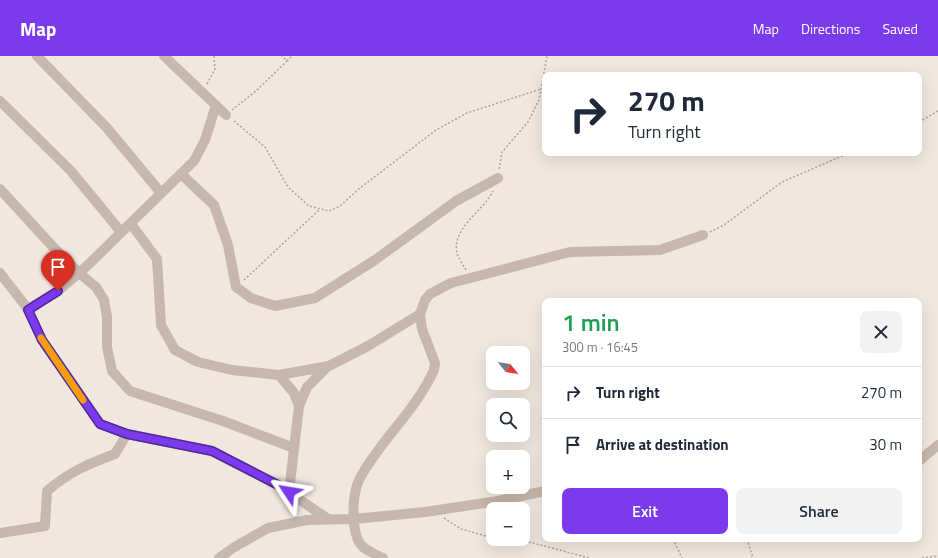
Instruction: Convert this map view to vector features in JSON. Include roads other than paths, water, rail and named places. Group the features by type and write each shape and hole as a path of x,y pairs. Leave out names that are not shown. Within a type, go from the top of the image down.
{"street":[{"path":"37,56 107,128 161,193"},
{"path":"164,56 226,115"},
{"path":"0,101 71,171 121,232"},
{"path":"28,310 58,291 79,273 194,161 204,140 216,105"},
{"path":"181,174 214,205 228,245 236,287 251,298 275,306 315,298 375,260 456,201 498,178"},
{"path":"0,189 79,273 96,288 104,300 107,317 107,347 112,371 130,391 223,421 294,448"},
{"path":"130,224 157,259 161,325 175,350 198,362 232,370 279,375 329,366"},
{"path":"383,558 362,546 355,532 354,519 356,492 359,480 375,455 408,414 434,370 435,363 422,329 420,314 425,300 430,294 451,283 470,277 497,272 570,252 660,250 703,235"},
{"path":"0,273 28,310 42,340 100,424 127,434 212,451 278,485 328,519"},
{"path":"289,492 299,406 306,387 329,366 368,346 420,314"},
{"path":"279,375 294,393 299,406"},
{"path":"0,532 45,526 48,491 64,476 91,463 115,454 127,434"},
{"path":"922,458 938,445"},
{"path":"219,558 233,548 268,528 307,520 354,519 433,511 498,501 542,492"}]}
